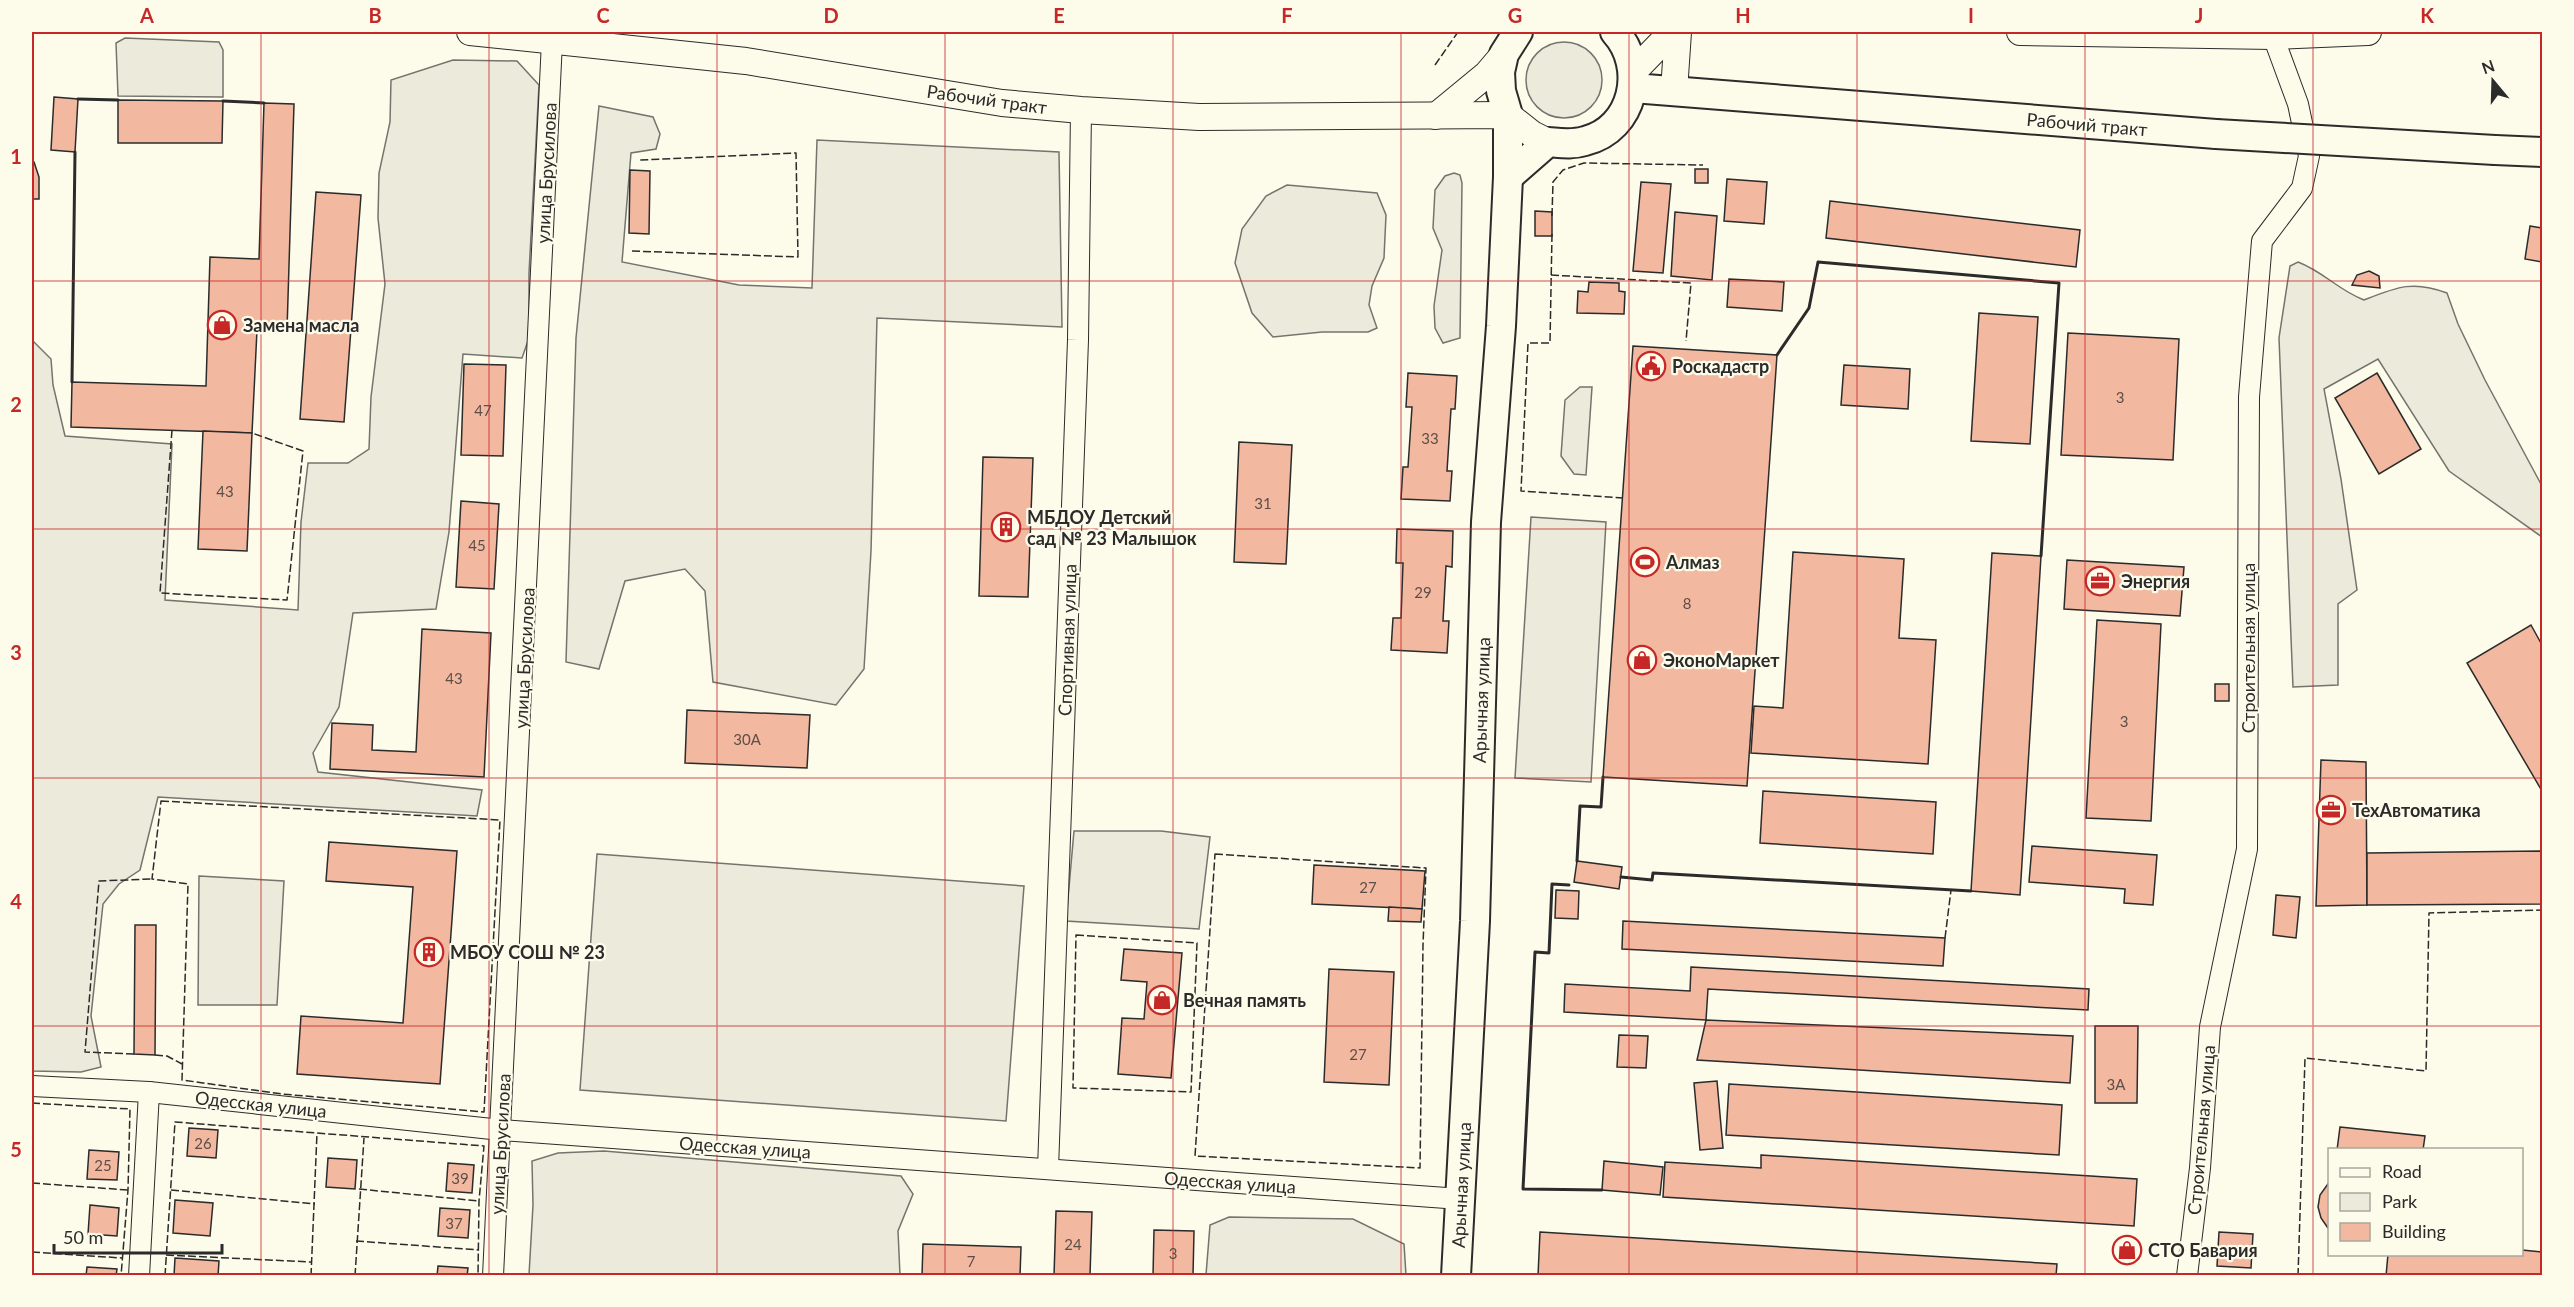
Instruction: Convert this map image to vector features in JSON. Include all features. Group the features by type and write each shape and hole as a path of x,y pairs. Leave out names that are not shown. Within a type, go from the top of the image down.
{"main road":[{"path":"1508,177 1548,142 1568,144 1587,141 1605,132 1618,120 1628,105 1633,80 1630,54 1615,32"},
{"path":"1508,115 1501,91 1500,72 1511,43"},
{"name":"Рабочий тракт","path":"1633,80 1674,91 2216,134 2542,152"},
{"name":"Арычная улица","path":"1456,1275 1475,921 1486,522 1501,326 1508,177 1508,115"}],"street":[{"name":"Рабочий тракт","path":"470,32 746,61 1002,103 1081,111 1198,117 1508,115"},
{"path":"1633,80 1672,32"},
{"path":"1674,91 1678,32"},
{"path":"2020,32 2273,36 2368,32"},
{"name":"Строительная улица","path":"2187,1275 2200,1168 2210,1027 2247,849 2249,397 2262,241 2302,188 2309,156 2298,104 2273,36"},
{"name":"улица Брусилова","path":"493,1275 552,41"},
{"path":"1436,116 1480,80 1511,43"},
{"name":"Спортивная улица","path":"1048,1169 1078,340 1081,111"},
{"path":"1508,115 1532,135 1548,142"},
{"path":"2495,150 2542,143"},
{"path":"2495,150 2542,162"},
{"name":"Одесская улица","path":"32,1086 149,1092 501,1130 1460,1199"},
{"path":"138,1275 149,1092"}],"green space":[{"path":"125,38 219,42 223,50 223,97 118,96 116,43"},
{"path":"1564,42 1579,45 1591,53 1599,65 1602,80 1599,95 1591,107 1579,115 1564,118 1549,115 1537,107 1529,95 1526,80 1529,65 1537,53 1549,45"},
{"path":"453,60 517,61 539,85 529,273 529,338 522,358 463,354 449,532 436,609 353,613 339,707 313,753 318,772 482,790 477,816 158,797 140,870 119,884 103,904 91,1016 101,1067 81,1072 32,1071 32,340 51,359 53,385 65,436 172,444 165,600 298,610 301,522 308,463 348,463 369,449 371,397 385,284 378,218 379,173 390,122 391,80"},
{"path":"599,106 653,117 660,134 656,149 631,153 622,262 739,285 812,288 817,140 1059,152 1062,327 877,318 871,551 864,669 836,705 713,682 705,591 685,569 625,581 599,669 566,662 576,338"},
{"path":"1454,173 1460,175 1462,183 1460,338 1443,343 1435,328 1434,306 1442,250 1433,228 1435,190 1445,176"},
{"path":"1287,185 1377,193 1386,215 1384,258 1372,286 1369,305 1377,328 1368,332 1322,332 1273,337 1252,313 1235,263 1242,229 1266,196"},
{"path":"2298,262 2364,300 2396,289 2414,286 2447,293 2458,324 2485,380 2542,486 2542,537 2449,471 2378,359 2324,389 2341,479 2357,590 2338,604 2338,685 2293,687 2279,338 2290,266"},
{"path":"1074,831 1161,831 1210,837 1199,929 1066,921"},
{"path":"597,854 1024,886 1006,1121 580,1090"},
{"path":"199,876 284,881 277,1005 198,1005"},
{"path":"604,1151 901,1176 913,1194 898,1231 900,1275 529,1275 533,1205 532,1161 558,1153"},
{"path":"1229,1217 1353,1219 1404,1244 1406,1275 1206,1275 1210,1225"}],"shaded area":[{"path":"1580,387 1592,387 1586,475 1574,474 1561,456 1565,400"},
{"path":"1531,517 1606,522 1591,782 1515,778"}],"building":[{"path":"54,97 78,99 75,152 51,150"},
{"path":"118,100 223,101 222,143 118,143"},
{"path":"264,103 294,104 287,330 257,330 252,433 71,427 72,382 206,386 210,257 259,259"},
{"path":"32,162 34,162 39,177 39,199 32,199"},
{"path":"1695,169 1708,169 1708,183 1695,183"},
{"path":"630,170 650,171 649,234 629,233"},
{"path":"1727,179 1767,182 1764,224 1724,221"},
{"path":"1641,182 1671,184 1663,273 1633,271"},
{"path":"316,192 361,195 344,422 300,419"},
{"path":"1830,201 2080,230 2076,267 1826,238"},
{"path":"1535,211 1552,212 1552,236 1535,236"},
{"path":"1675,212 1717,216 1712,280 1671,276"},
{"path":"2530,226 2542,228 2542,262 2525,259"},
{"path":"2369,271 2379,276 2380,288 2352,285 2357,275"},
{"path":"1729,279 1784,282 1782,311 1727,307"},
{"path":"1589,282 1619,283 1619,291 1625,292 1624,314 1577,313 1578,291 1588,292"},
{"path":"1979,313 2038,317 2030,444 1971,441"},
{"path":"2068,333 2179,339 2173,460 2061,455"},
{"path":"1633,346 1777,355 1747,786 1603,777"},
{"path":"464,364 506,365 503,456 461,455"},
{"path":"1844,365 1910,369 1908,409 1841,405"},
{"path":"1408,373 1457,376 1455,409 1451,409 1447,471 1452,471 1450,501 1401,499 1403,467 1408,467 1412,407 1406,407"},
{"path":"2377,373 2421,449 2379,474 2335,398"},
{"path":"203,431 252,433 247,551 198,549"},
{"path":"1239,442 1292,445 1286,564 1234,562"},
{"name":"МБДОУ Детский сад № 23 Малышок","path":"983,457 1033,458 1028,597 979,596"},
{"path":"461,501 499,504 494,589 456,587"},
{"path":"1397,529 1453,531 1452,567 1446,566 1443,621 1449,621 1447,653 1391,650 1393,618 1401,618 1403,563 1396,563"},
{"path":"1793,552 1904,559 1899,638 1936,640 1928,764 1751,753 1754,706 1783,708"},
{"path":"1992,553 2041,556 2020,895 1971,891"},
{"path":"2067,560 2184,567 2180,616 2064,609"},
{"path":"2097,620 2161,624 2151,821 2086,818"},
{"path":"2531,625 2542,645 2542,791 2467,663"},
{"path":"422,629 491,633 484,777 330,769 332,723 373,725 372,750 416,752"},
{"path":"2215,684 2229,684 2229,701 2215,701"},
{"path":"687,710 810,715 807,768 685,763"},
{"path":"2321,760 2366,762 2367,905 2316,906"},
{"path":"1763,791 1936,802 1933,854 1760,843"},
{"name":"МБОУ СОШ № 23","path":"329,842 457,851 440,1084 297,1074 301,1016 403,1023 413,887 326,881"},
{"path":"2032,846 2157,855 2153,905 2124,903 2125,889 2029,882"},
{"path":"2542,851 2542,904 2367,905 2367,853"},
{"path":"1577,861 1622,867 1619,889 1574,882"},
{"path":"1314,865 1425,871 1422,909 1312,904"},
{"path":"1556,890 1579,891 1578,919 1555,918"},
{"path":"2276,895 2300,897 2296,938 2273,935"},
{"path":"1389,907 1422,909 1421,922 1388,921"},
{"path":"1623,921 1945,938 1943,966 1622,949"},
{"path":"135,925 156,925 155,1055 134,1054"},
{"name":"Вечная память","path":"1124,949 1182,953 1171,1078 1118,1074 1122,1018 1144,1019 1147,982 1121,980"},
{"path":"1691,967 2089,989 2088,1010 1708,989 1706,1020 1564,1012 1565,984 1690,991"},
{"path":"1329,969 1394,972 1389,1085 1324,1082"},
{"path":"1706,1020 2073,1036 2070,1083 1697,1060"},
{"path":"2095,1026 2138,1026 2137,1103 2095,1103"},
{"path":"1619,1035 1648,1036 1646,1068 1617,1067"},
{"path":"1717,1081 1723,1148 1700,1150 1694,1083"},
{"path":"1729,1084 2062,1105 2059,1155 1726,1135"},
{"path":"2340,1127 2425,1136 2423,1148 2337,1148"},
{"path":"189,1128 218,1130 216,1158 187,1156"},
{"path":"89,1150 119,1152 117,1180 87,1179"},
{"path":"1761,1155 2137,1179 2134,1226 1663,1197 1665,1162 1761,1168"},
{"path":"328,1158 357,1160 355,1189 326,1187"},
{"path":"1604,1161 1663,1167 1660,1195 1602,1190"},
{"path":"448,1163 474,1165 472,1193 446,1191"},
{"path":"2328,1184 2328,1228 2321,1218 2318,1207 2320,1195"},
{"path":"175,1200 213,1203 210,1236 173,1233"},
{"path":"90,1205 119,1208 117,1236 88,1234"},
{"path":"440,1208 470,1210 468,1238 438,1236"},
{"path":"1056,1211 1092,1212 1090,1276 1054,1276"},
{"path":"1154,1230 1194,1231 1193,1276 1153,1276"},
{"path":"1540,1232 2057,1264 2056,1276 1538,1276"},
{"path":"2219,1232 2253,1234 2251,1268 2217,1266"},
{"path":"923,1244 1021,1247 1020,1276 922,1276"},
{"path":"2523,1250 2542,1252 2542,1276 2386,1276 2388,1256 2523,1256"},
{"path":"175,1258 219,1261 218,1276 174,1276"},
{"path":"438,1266 468,1268 467,1276 437,1276"},
{"path":"87,1267 117,1269 116,1276 86,1276"}],"fence":[{"path":"1435,65 1458,32"},
{"path":"632,251 798,257 796,153 640,160"},
{"path":"1552,216 1553,182 1563,170 1584,163 1703,165"},
{"path":"1552,234 1550,343 1528,343 1521,491 1623,498"},
{"path":"1551,275 1691,283 1686,341"},
{"path":"172,430 160,593 287,600 303,451 252,433"},
{"path":"161,801 500,820 484,1112 282,1094 182,1080 188,884 152,879 161,801"},
{"path":"1215,854 1426,868 1420,1168 1195,1156 1215,854"},
{"path":"134,1054 85,1052 99,881 152,879"},
{"path":"1945,938 1951,890"},
{"path":"2298,1276 2305,1058 2426,1071 2429,913 2542,910"},
{"path":"1076,935 1197,943 1191,1092 1073,1088 1076,935"},
{"path":"155,1055 167,1056 182,1064"},
{"path":"32,1103 130,1109 128,1190 121,1276"},
{"path":"165,1276 175,1122 484,1146 479,1201 478,1276"},
{"path":"311,1276 317,1133"},
{"path":"355,1276 364,1138"},
{"path":"32,1183 128,1190"},
{"path":"359,1189 479,1201"},
{"path":"171,1190 315,1204"},
{"path":"356,1241 479,1250"},
{"path":"32,1252 122,1258"},
{"path":"166,1255 311,1262"}],"wall":[{"path":"78,99 118,100"},
{"path":"223,101 264,103"},
{"path":"72,382 75,152"},
{"path":"1777,355 1809,308 1818,262 2059,283 2041,556"},
{"path":"1577,861 1580,806 1601,807 1603,777"},
{"path":"1621,877 1652,880 1653,873 1971,891"},
{"path":"1569,885 1552,884 1549,953 1535,952 1523,1189 1602,1190"}],"place":[{"name":"Замена масла","path":"222,325"},
{"name":"Роскадастр","path":"1651,366"},
{"name":"МБДОУ Детский сад № 23 Малышок","path":"1006,527"},
{"name":"Алмаз","path":"1645,562"},
{"name":"Энергия","path":"2100,581"},
{"name":"ЭконоМаркет","path":"1642,660"},
{"name":"ТехАвтоматика","path":"2331,810"},
{"name":"МБОУ СОШ № 23","path":"429,952"},
{"name":"Вечная память","path":"1162,1000"},
{"name":"СТО Бавария","path":"2127,1250"}]}
